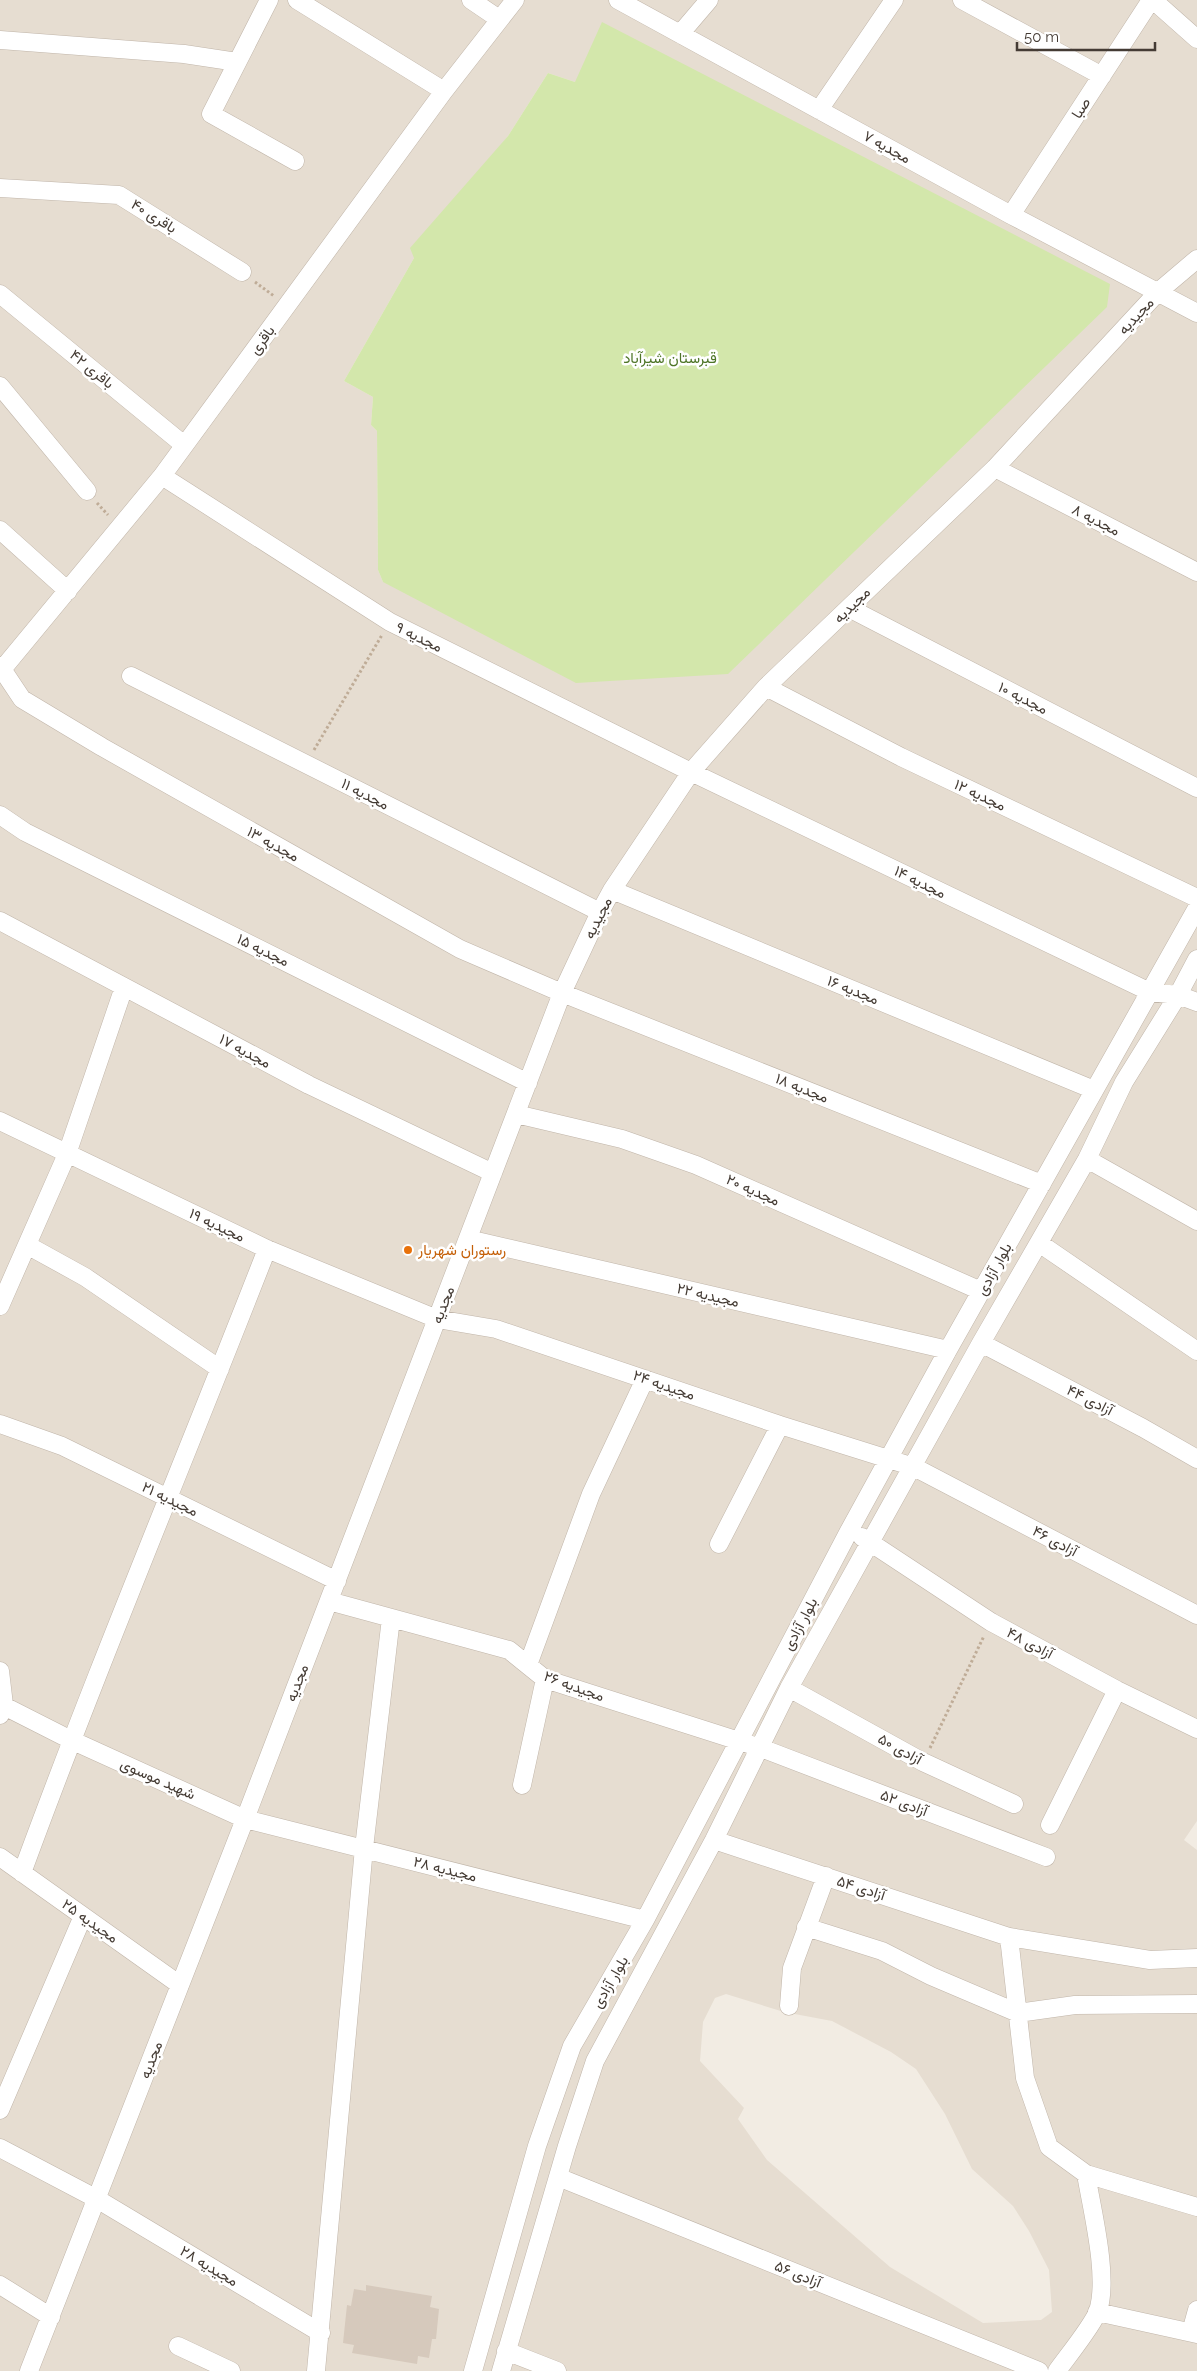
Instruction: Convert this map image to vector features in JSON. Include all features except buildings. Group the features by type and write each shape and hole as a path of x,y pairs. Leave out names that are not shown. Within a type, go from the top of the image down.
{"street":[{"path":"269,0 210,114 295,161"},
{"path":"297,0 444,91"},
{"path":"471,0 499,19"},
{"name":"باقری","path":"1,669 162,476 444,91 515,0"},
{"name":"مجدیه ۷","path":"618,0 1011,215 1197,313"},
{"path":"680,34 709,0"},
{"path":"819,110 894,0"},
{"path":"1152,0 1197,39"},
{"name":"صبا","path":"1011,215 1152,0"},
{"path":"966,1 1102,76"},
{"path":"0,40 184,54 237,62"},
{"name":"باقری ۴۰","path":"0,188 119,195 242,272"},
{"name":"مجیدیه","path":"562,993 612,890 691,772 766,687 995,468 1158,292 1197,259"},
{"name":"باقری ۴۲","path":"0,294 184,445"},
{"path":"0,386 87,491"},
{"name":"مجدیه ۸","path":"995,468 1197,572"},
{"name":"مجدیه ۹","path":"162,476 390,622 691,772"},
{"path":"0,530 68,591"},
{"name":"مجدیه ۱۰","path":"849,608 1197,788"},
{"name":"مجدیه ۱۳","path":"1,669 22,699 102,747 460,949 562,993"},
{"name":"مجدیه ۱۱","path":"131,676 600,912"},
{"name":"مجدیه ۱۲","path":"766,687 901,757 1197,898"},
{"name":"مجدیه ۱۴","path":"691,772 1150,992 1178,995 1197,1002"},
{"name":"مجدیه ۱۵","path":"0,815 24,832 528,1082"},
{"name":"مجدیه ۱۶","path":"612,890 1094,1090"},
{"name":"بلوار آزادی","path":"473,2371 537,2146 572,2046 645,1920 849,1531 948,1350 1197,908"},
{"name":"مجدیه ۱۷","path":"0,921 309,1085 493,1173"},
{"name":"بلوار آزادی","path":"501,2371 558,2177 595,2061 714,1840 789,1688 914,1467 981,1343 1087,1159 1124,1082 1178,995 1197,959"},
{"path":"2,1295 27,1245 67,1154 124,987"},
{"name":"مجدیه","path":"30,2371 337,1581 562,993"},
{"name":"مجدیه ۱۸","path":"562,993 1042,1184"},
{"name":"مجدیه ۲۰","path":"516,1114 622,1139 696,1166 981,1291"},
{"path":"1077,1121 1100,1133"},
{"name":"مجیدیه ۱۹","path":"0,1122 267,1249 437,1319"},
{"path":"1087,1159 1197,1221"},
{"name":"مجیدیه ۲۲","path":"468,1239 948,1350"},
{"path":"1039,1243 1197,1350"},
{"path":"27,1245 85,1277 220,1369"},
{"path":"22,1873 71,1740 170,1499 267,1249"},
{"name":"مجیدیه ۲۴","path":"437,1319 496,1329 780,1425 889,1458"},
{"name":"آزادی ۴۴","path":"981,1343 1143,1428 1197,1459"},
{"path":"528,1665 591,1494 645,1379"},
{"name":"مجیدیه ۲۱","path":"0,1424 62,1446 337,1581"},
{"path":"719,1544 780,1425"},
{"name":"آزادی ۴۶","path":"889,1458 914,1467 1197,1615"},
{"name":"آزادی ۴۸","path":"849,1531 871,1542 991,1622 1117,1690 1197,1730"},
{"name":"مجیدیه ۲۶","path":"329,1601 509,1650 545,1678 761,1748"},
{"path":"316,2371 321,2333 364,1848 391,1618"},
{"path":"0,1671 1,1708"},
{"path":"522,1785 545,1678"},
{"name":"آزادی ۵۰","path":"789,1688 923,1762 1014,1804"},
{"path":"1050,1825 1117,1690"},
{"name":"شهید موسوی","path":"1,1708 245,1818"},
{"name":"آزادی ۵۲","path":"761,1748 1046,1857"},
{"name":"مجیدیه ۲۸","path":"245,1818 645,1920"},
{"name":"آزادی ۵۴","path":"714,1840 1009,1937 1150,1960 1197,1958"},
{"name":"مجیدیه ۲۵","path":"0,1857 180,1985"},
{"path":"790,2006 792,1968 826,1876"},
{"path":"0,2110 83,1916"},
{"path":"806,1927 882,1951 931,1976 1018,2013 1075,2005 1197,2004"},
{"path":"1009,1937 1025,2078 1049,2147 1086,2174 1197,2207"},
{"path":"621,1963 642,1974"},
{"name":"مجیدیه ۲۸","path":"0,2148 97,2199 321,2333"},
{"path":"1057,2371 1098,2312 1102,2293 1098,2246 1086,2174"},
{"name":"آزادی ۵۶","path":"558,2177 1039,2371"},
{"path":"0,2285 50,2317"},
{"path":"1098,2312 1194,2333 1197,2310"},
{"path":"178,2346 230,2371"},
{"path":"506,2351 557,2371"}],"path":[{"path":"242,272 287,305"},
{"path":"87,491 119,528"},
{"path":"306,764 390,622"},
{"path":"923,1762 991,1622"}],"shaded area":[{"path":"0,0 1197,0 1197,1821 1184,1840 1197,1850 1197,2371 0,2371","holes":["548,73 575,82 383,582 378,570 377,431 371,425 373,397 344,381 414,258 508,136","726,1994 784,2012 832,2021 891,2052 916,2069 945,2114 972,2169 1013,2206 1029,2231 1049,2270 1052,2312 1041,2320 983,2323 890,2267 767,2160 738,2119 744,2108 700,2061 703,2022 715,1998"]}],"green space":[{"name":"قبرستان شیرآباد","path":"602,22 1110,284 1107,307 728,674 576,683 383,582 378,570 377,431 371,425 373,397 344,381 414,258 410,248 508,136 548,73 575,82"}],"place":[{"name":"رستوران شهریار","path":"408,1250"}]}
